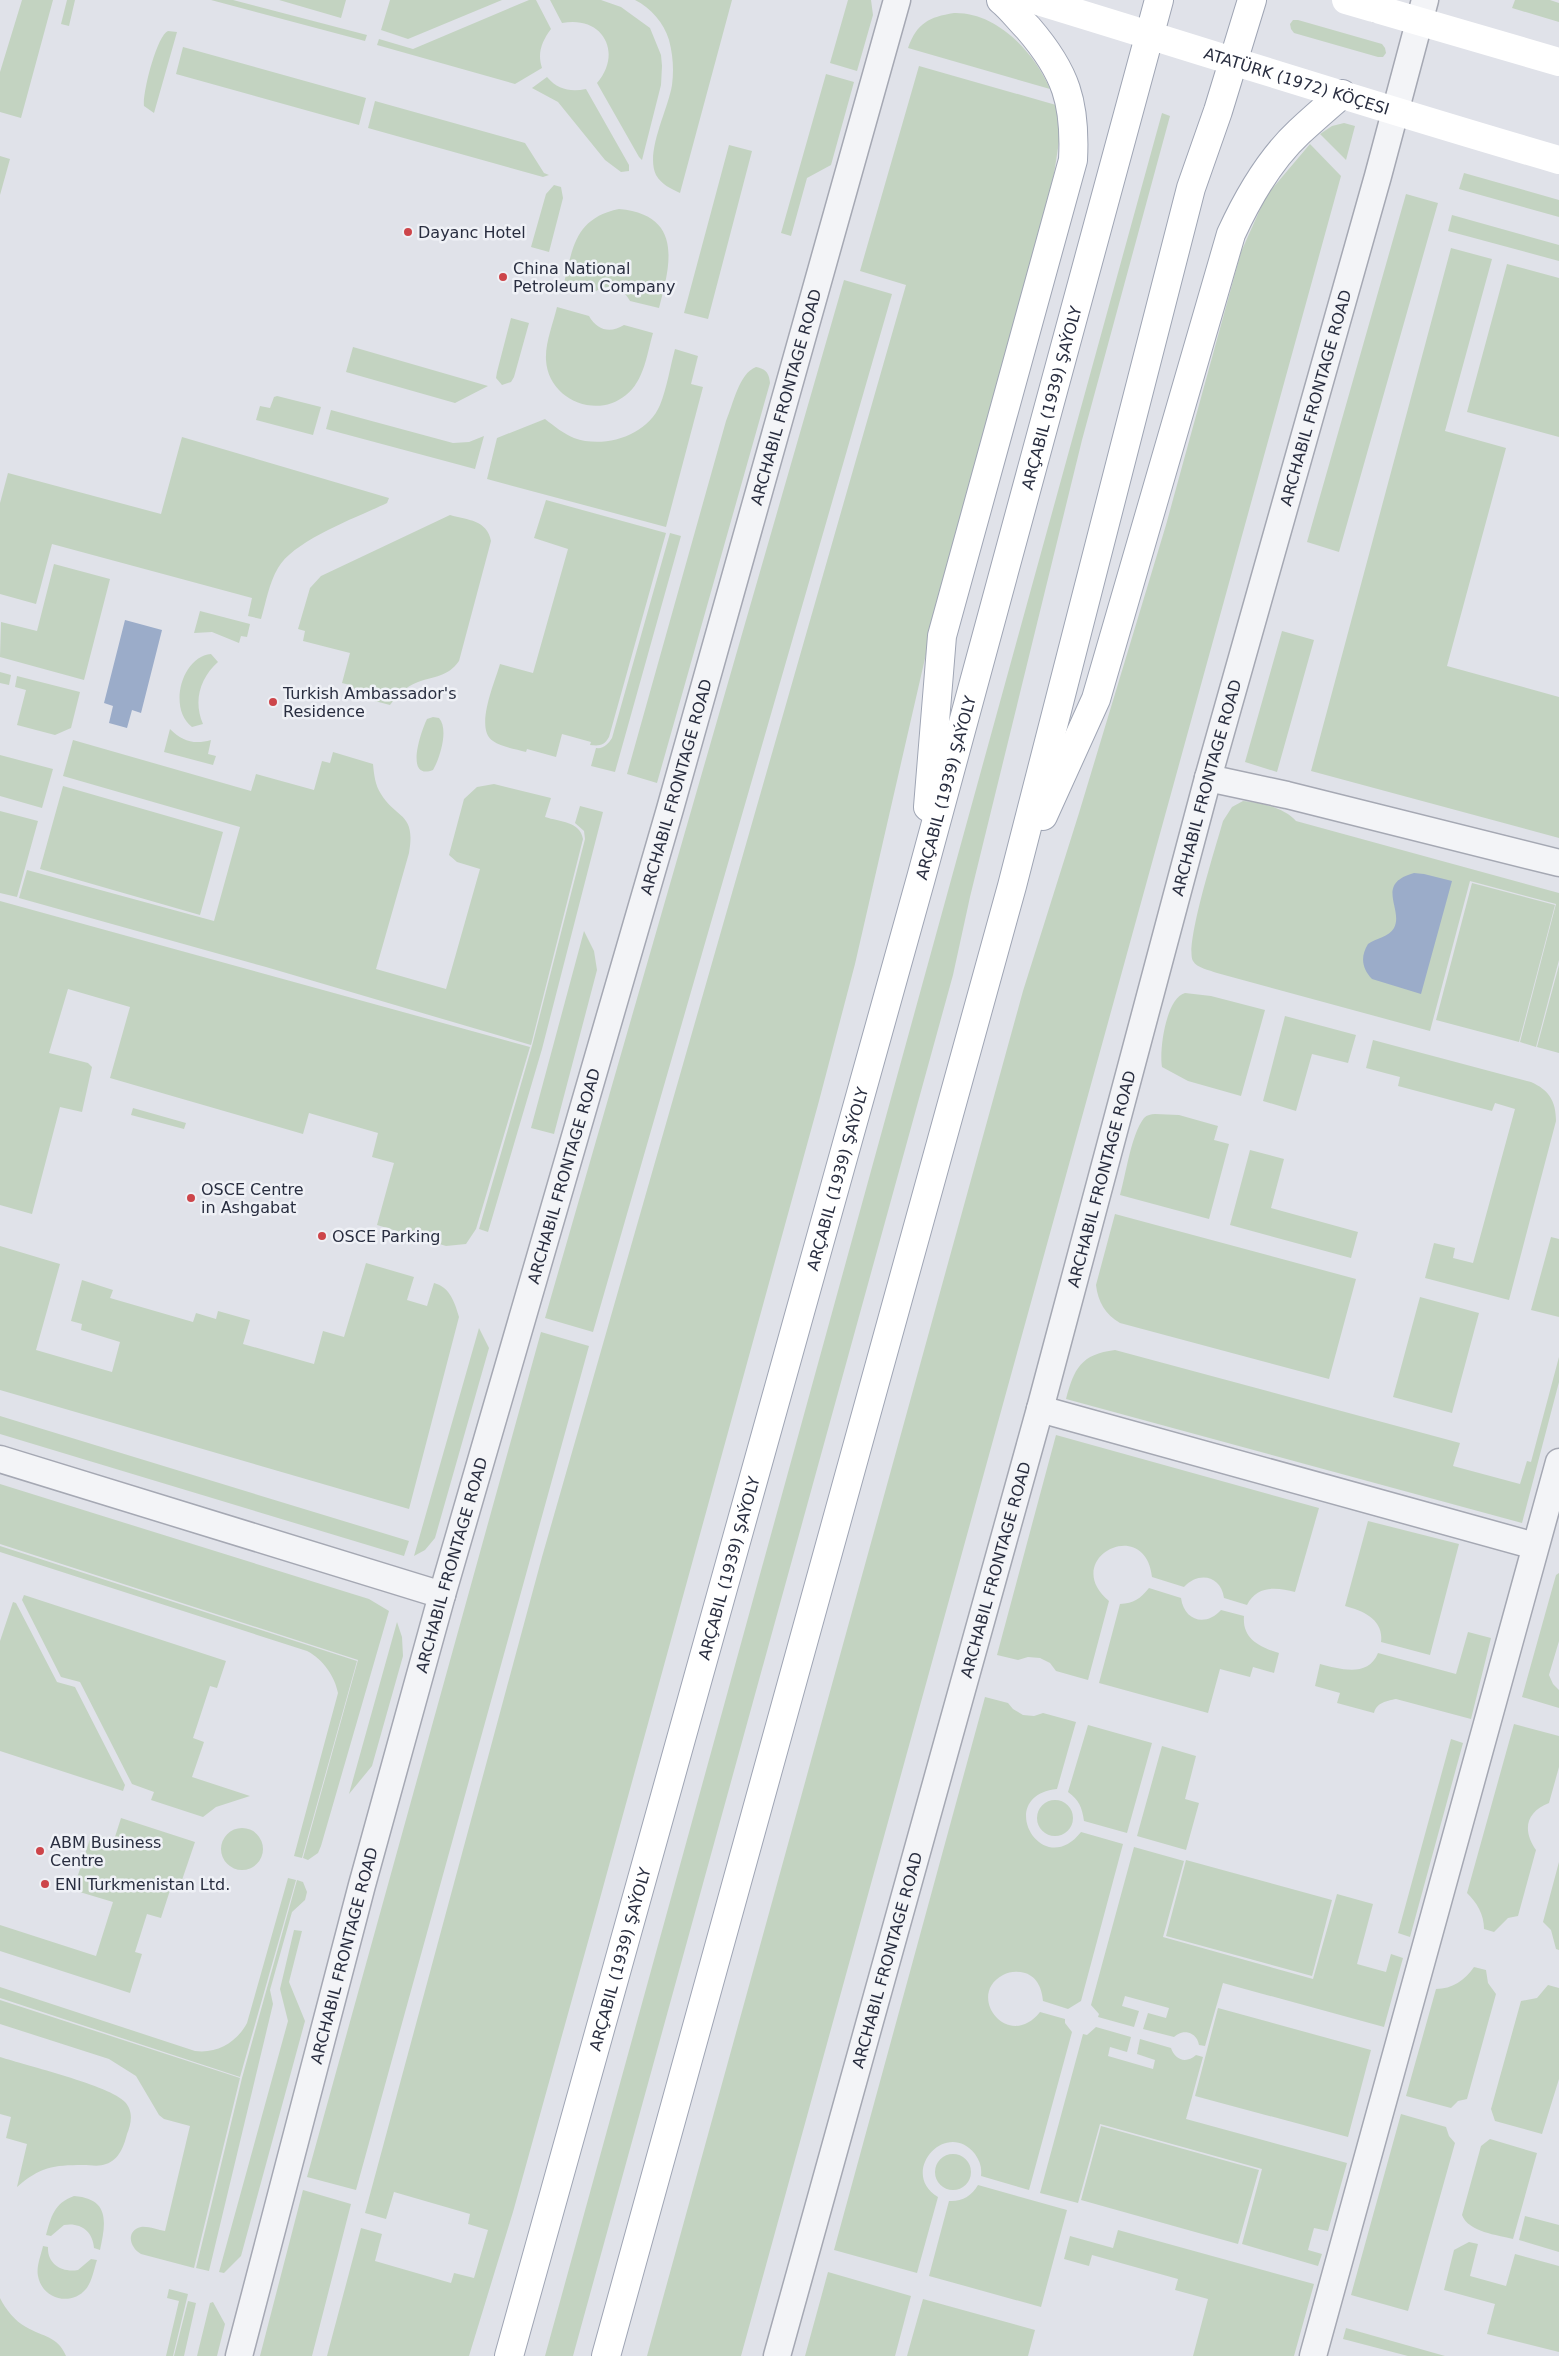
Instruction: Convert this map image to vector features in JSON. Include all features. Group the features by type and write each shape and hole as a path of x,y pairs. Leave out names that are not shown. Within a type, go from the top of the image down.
{"main road":[{"path":"921,878 942,636 1074,160 1073,118 1063,78 1043,45 1001,0"},
{"name":"ATATÜRK (1972) KÖÇESI","path":"1034,0 1232,62 1342,94 1394,112 1559,160"},
{"name":"ARÇABIL (1939) ŞAÝOLY","path":"509,2356 921,878 1159,0"},
{"path":"606,2356 1012,886 1191,188 1218,111 1252,0"},
{"path":"1346,0 1421,10 1559,62"},
{"path":"1012,886 1096,700 1231,234 1246,201 1279,153 1298,133 1342,94"}],"street":[{"name":"ARCHABIL FRONTAGE ROAD","path":"239,2356 362,1885 442,1595 670,809 897,0"},
{"name":"ARCHABIL FRONTAGE ROAD","path":"777,2356 1040,1409 1208,778 1421,10"},
{"path":"1208,778 1287,795 1559,863"},
{"path":"1040,1409 1536,1546"},
{"path":"0,1459 442,1595"},
{"path":"1313,2356 1559,1462"}],"green space":[{"path":"22,0 53,0 21,118 0,112 0,72"},
{"path":"67,0 75,0 69,26 61,24"},
{"path":"211,0 233,0 367,35 365,41"},
{"path":"279,0 346,0 341,18"},
{"path":"390,0 502,0 408,39 381,30"},
{"path":"529,0 536,0 551,29 541,47 542,68 515,84 377,45 379,39 413,49"},
{"path":"550,0 601,0 621,7 650,28 661,55 661,85 642,160 597,83 605,71 608,60 608,49 605,39 598,31 588,25 576,22 562,23"},
{"path":"635,0 732,0 680,193 666,186 661,181 656,175 653,166 655,143 672,85 673,62 670,46 667,34 656,17"},
{"path":"848,0 871,0 873,15 857,71 830,63"},
{"path":"1515,0 1550,0 1559,3 1559,22 1512,8"},
{"path":"954,13 970,14 985,19 1012,37 1034,61 1050,89 908,48 915,33 925,23 931,19"},
{"path":"1293,20 1382,44 1386,53 1383,57 1378,57 1294,33 1290,24"},
{"path":"168,31 177,32 154,113 144,106 145,90 155,53 159,43"},
{"path":"183,47 366,98 359,125 176,74"},
{"path":"919,66 1056,105 1060,135 1054,174 929,641 855,964 599,1902 513,2212 469,2356 327,2356 361,2228 382,2234 375,2261 451,2283 454,2273 474,2278 488,2230 468,2224 470,2214 394,2192 386,2219 365,2213 542,1557 906,285 860,271"},
{"path":"826,74 854,82 831,165 807,178 791,236 781,233"},
{"path":"547,77 556,85 565,89 586,89 629,165 629,171 621,172 605,160 558,102 532,88"},
{"path":"375,101 525,143 544,173 549,175 543,177 368,128"},
{"path":"1162,113 1170,116 1082,440 970,897 953,975 573,2356 545,2356"},
{"path":"1344,123 1355,126 1346,160 1320,134 1332,126"},
{"path":"1310,144 1341,176 741,2356 647,2356 1023,991 1166,525 1241,252 1266,196"},
{"path":"729,145 752,151 708,319 684,313"},
{"path":"0,156 10,159 0,195"},
{"path":"1464,173 1559,200 1559,217 1459,189"},
{"path":"554,185 561,187 563,198 549,252 531,247 546,194"},
{"path":"1406,194 1438,203 1339,552 1307,542"},
{"path":"619,209 640,213 654,221 663,231 667,244 668,258 667,274 659,308 630,301 623,292 615,287 606,287 596,291 564,283 574,246 585,227 605,213"},
{"path":"1452,215 1559,245 1559,261 1448,231"},
{"path":"1451,248 1492,259 1445,431 1506,448 1447,666 1559,697 1559,838 1311,771"},
{"path":"1507,264 1559,278 1559,437 1467,412"},
{"path":"844,280 892,294 593,1332 545,1318"},
{"path":"557,307 589,316 596,325 604,329 619,328 624,325 653,333 641,375 626,395 614,402 601,406 588,405 576,402 564,395 555,385 549,374 546,354"},
{"path":"511,318 529,323 514,377 511,382 502,385 496,378"},
{"path":"353,347 488,386 455,403 346,372"},
{"path":"675,349 698,356 691,384 703,387 666,527 487,479 497,438 545,419 559,430 574,438 586,441 611,441 635,432 654,416 660,405 667,385"},
{"path":"756,367 766,372 770,383 657,783 627,774 726,421 737,390 745,376"},
{"path":"277,396 321,407 313,435 256,420 260,406 270,408 274,397"},
{"path":"331,410 453,443 469,442 484,436 475,469 326,429"},
{"path":"182,437 389,498 387,503 312,539 286,558 272,580 261,619 248,616 252,598 52,544 36,604 0,594 0,503 8,473 161,514"},
{"path":"546,500 666,533 609,737 603,744 590,745 591,742 562,734 556,757 527,749 526,752 500,745 488,735 485,726 488,705 500,664 533,673 568,549 534,538"},
{"path":"450,515 481,525 489,534 491,541 459,661 445,673 409,686 390,705 348,694 350,685 342,683 350,653 303,641 305,631 298,629 310,588 321,576"},
{"path":"670,533 681,536 615,772 591,766 596,748 605,746 612,738"},
{"path":"54,564 110,579 84,680 0,657 1,622 37,631"},
{"path":"200,611 250,624 247,637 241,636 239,643 212,632 194,633"},
{"path":"1282,631 1314,640 1277,772 1245,762"},
{"path":"211,654 218,662 207,675 200,690 199,707 203,724 192,727 185,719 181,708 181,685 185,674 192,664 201,657"},
{"path":"0,672 11,675 9,685 0,683"},
{"path":"17,676 80,692 71,728 55,735 17,725 26,690 15,687"},
{"path":"439,718 442,723 442,744 433,770 424,771 419,768 417,753 421,734 427,719"},
{"path":"170,729 189,741 211,740 208,754 216,756 213,765 164,752"},
{"path":"73,740 251,791 256,774 314,790 322,761 330,763 333,752 373,764 379,791 387,802 404,818 410,830 409,853 376,969 446,989 480,869 457,862 449,855 464,799 477,787 494,784 551,798 545,817 574,825 581,833 583,839 531,1045 266,967 19,898 27,870 214,921 240,827 63,776"},
{"path":"0,755 53,769 42,808 0,796"},
{"path":"63,786 223,832 200,915 40,869"},
{"path":"1243,801 1264,804 1279,809 1296,821 1559,893 1559,960 1536,1047 1520,1042 1556,904 1470,881 1430,1031 1217,973 1197,965 1193,961 1191,952 1197,916 1208,871 1223,821 1232,807"},
{"path":"580,806 603,812 542,1049 488,1232 479,1229 532,1046 585,839 584,831 575,823"},
{"path":"0,811 38,821 17,897 0,893"},
{"path":"1472,883 1555,905 1519,1042 1436,1020"},
{"path":"0,901 530,1047 476,1229 466,1244 446,1246 377,1225 394,1163 372,1157 378,1133 309,1113 303,1134 110,1078 130,1007 68,989 49,1053 88,1063 92,1067 82,1112 60,1107 32,1214 0,1205"},
{"path":"584,931 594,951 597,970 554,1134 531,1128"},
{"path":"1559,965 1559,1053 1537,1047"},
{"path":"1185,993 1211,996 1265,1010 1241,1096 1188,1081 1162,1067 1161,1059 1165,1025 1173,1004 1178,997"},
{"path":"1285,1016 1356,1035 1348,1063 1312,1054 1296,1111 1263,1101"},
{"path":"1373,1040 1531,1082 1547,1093 1553,1102 1556,1121 1509,1300 1425,1278 1434,1243 1455,1248 1453,1258 1473,1263 1515,1109 1495,1103 1492,1111 1398,1086 1400,1077 1366,1068"},
{"path":"133,1108 186,1123 184,1129 131,1115"},
{"path":"1155,1114 1179,1115 1218,1126 1214,1140 1229,1144 1209,1219 1120,1195 1129,1155 1139,1125 1144,1118"},
{"path":"1250,1150 1284,1159 1271,1208 1358,1232 1351,1258 1230,1225"},
{"path":"1115,1214 1356,1279 1329,1379 1120,1323 1110,1316 1098,1297 1096,1285"},
{"path":"1551,1237 1559,1239 1559,1317 1531,1310"},
{"path":"0,1246 60,1264 36,1350 112,1372 120,1342 81,1330 82,1324 71,1321 82,1280 113,1290 110,1298 193,1322 196,1313 216,1319 218,1311 250,1320 243,1344 314,1364 323,1331 344,1337 366,1263 414,1277 407,1300 427,1306 434,1283 440,1285 451,1296 459,1317 409,1509 0,1390"},
{"path":"1420,1297 1479,1313 1452,1413 1393,1397"},
{"path":"479,1328 489,1348 435,1538 425,1550 414,1556"},
{"path":"541,1332 589,1346 356,2190 307,2177"},
{"path":"1115,1350 1460,1443 1453,1466 1520,1484 1527,1461 1531,1462 1559,1357 1559,1382 1522,1523 1066,1399 1076,1371 1087,1359 1103,1352"},
{"path":"0,1416 409,1541 404,1556 0,1434"},
{"path":"1056,1435 1319,1508 1295,1592 1268,1589 1256,1594 1247,1605 1224,1598 1219,1585 1208,1578 1196,1579 1184,1587 1152,1577 1146,1558 1135,1548 1122,1546 1109,1550 1099,1558 1094,1571 1096,1585 1109,1601 1088,1680 1056,1671 1050,1663 1040,1658 1028,1657 1018,1660 997,1655"},
{"path":"0,1484 369,1599 389,1611 318,1853 308,1860 303,1858 358,1660 0,1544"},
{"path":"1368,1521 1459,1544 1430,1655 1381,1642 1381,1634 1376,1622 1366,1614 1345,1606"},
{"path":"0,1546 357,1661 302,1858 294,1856 338,1693 331,1675 323,1664 307,1651 0,1552"},
{"path":"1559,1573 1559,1641 1549,1675 1553,1684 1559,1690 1559,1708 1522,1697 1556,1575"},
{"path":"1149,1588 1181,1598 1186,1612 1196,1619 1209,1619 1221,1610 1244,1616 1244,1624 1249,1636 1259,1645 1279,1653 1274,1673 1253,1667 1250,1677 1220,1669 1208,1713 1099,1683 1120,1604 1136,1600"},
{"path":"24,1595 226,1661 217,1688 210,1686 193,1738 204,1742 192,1777 250,1796 216,1807 203,1817 151,1800 154,1792 132,1784 80,1682 61,1677 22,1600"},
{"path":"13,1602 16,1603 57,1682 75,1687 125,1785 123,1791 0,1751 0,1641"},
{"path":"397,1622 402,1637 403,1656 372,1766 349,1794"},
{"path":"1468,1632 1491,1638 1471,1719 1396,1699 1380,1704 1374,1713 1337,1703 1340,1693 1315,1686 1320,1664 1336,1668 1361,1669 1368,1666 1378,1653 1456,1674"},
{"path":"985,1697 1008,1703 1013,1709 1023,1715 1034,1716 1043,1713 1076,1722 1057,1789 1038,1795 1028,1806 1026,1819 1030,1832 1039,1842 1052,1847 1066,1845 1081,1832 1123,1844 1081,2001 1068,2009 1043,2001 1042,1993 1036,1981 1025,1973 1017,1972 1003,1975 992,1984 988,1995 990,2006 995,2016 1004,2023 1015,2026 1028,2023 1040,2012 1065,2019 1065,2023 1072,2032 1029,2190 981,2176 981,2167 977,2157 963,2145 951,2142 940,2145 924,2163 923,2175 927,2187 938,2197 917,2273 834,2250"},
{"path":"1514,1724 1559,1736 1559,1767 1549,1803 1535,1811 1529,1822 1529,1835 1536,1850 1518,1916 1508,1918 1494,1932 1484,1929 1483,1918 1479,1909 1467,1893"},
{"path":"1088,1725 1152,1743 1127,1833 1084,1821 1079,1804 1068,1792"},
{"path":"1451,1739 1463,1743 1410,1937 1398,1933"},
{"path":"1162,1746 1196,1756 1185,1799 1199,1803 1186,1850 1137,1836"},
{"path":"1055,1800 1067,1806 1073,1818 1067,1830 1055,1836 1043,1830 1037,1818 1043,1806"},
{"path":"121,1818 195,1842 182,1880 174,1878 161,1918 147,1914 135,1952 142,1954 130,1993 0,1951 0,1925 96,1956 113,1902 73,1890 92,1833 114,1840"},
{"path":"246,1828 254,1831 260,1837 263,1849 260,1861 254,1867 238,1870 230,1867 224,1861 221,1845 224,1837 230,1831"},
{"path":"1134,1847 1184,1861 1163,1937 1313,1979 1337,1894 1373,1904 1357,1964 1386,1972 1391,1954 1403,1958 1384,2027 1223,1983 1205,2046 1199,2045 1193,2034 1185,2032 1174,2037 1143,2029 1148,2013 1166,2018 1169,2008 1125,1996 1122,2006 1139,2011 1134,2027 1098,2017 1099,2014 1091,2005"},
{"path":"1186,1860 1332,1900 1312,1976 1166,1936"},
{"path":"1559,1862 1559,1950 1556,1949 1551,1930 1543,1922"},
{"path":"288,1878 296,1880 240,2077 0,1998 0,1987 195,2051 211,2051 232,2041 247,2023"},
{"path":"297,1880 303,1882 307,1892 305,1900 292,1912 270,1990 273,2004 209,2271 196,2268 242,2078"},
{"path":"294,1930 302,1931 289,1982 305,2021 241,2256 224,2273 219,2272 288,2021 280,1989"},
{"path":"1474,1967 1486,1970 1488,1983 1496,1994 1467,2099 1458,2101 1451,2108 1406,2096 1436,1989 1442,1989 1458,1983"},
{"path":"1548,1985 1559,1988 1559,2079 1542,2134 1495,2121 1491,2109 1521,2001 1537,1998"},
{"path":"0,2000 240,2078 194,2268 141,2254 134,2248 131,2240 133,2232 141,2227 165,2231 190,2126 164,2119 159,2115 136,2076 109,2059 0,2024"},
{"path":"1218,2008 1371,2050 1348,2137 1195,2096"},
{"path":"1096,2027 1131,2037 1127,2052 1110,2047 1108,2056 1153,2069 1155,2060 1137,2054 1140,2039 1171,2048 1175,2055 1181,2059 1185,2060 1196,2055 1203,2057 1186,2119 1347,2163 1328,2231 1314,2228 1308,2250 1322,2254 1318,2266 1242,2244 1262,2169 1100,2124 1078,2203 1040,2193 1083,2034 1087,2035"},
{"path":"0,2057 103,2089 125,2102 131,2114 130,2122 118,2156 106,2164 47,2168 25,2180 17,2187 27,2144 6,2138 11,2117 0,2114"},
{"path":"1401,2114 1446,2127 1449,2136 1455,2143 1408,2311 1351,2295"},
{"path":"1101,2126 1259,2170 1238,2244 1081,2200"},
{"path":"1490,2139 1537,2153 1513,2239 1477,2229 1465,2221 1462,2215 1481,2146"},
{"path":"953,2154 965,2160 971,2172 965,2184 953,2190 941,2184 935,2172 941,2160"},
{"path":"978,2185 1067,2210 1041,2307 929,2276 949,2201 966,2198"},
{"path":"303,2190 351,2204 312,2356 260,2356"},
{"path":"74,2196 86,2198 100,2207 103,2214 104,2230 100,2250 94,2248 88,2232 80,2226 64,2225 51,2236 46,2235 54,2211 67,2199"},
{"path":"1525,2216 1559,2225 1559,2252 1519,2240"},
{"path":"1118,2230 1314,2284 1294,2356 1193,2356 1208,2299 1175,2290 1178,2279 1092,2255 1089,2266 1064,2259 1070,2236 1113,2248"},
{"path":"1469,2242 1478,2244 1470,2276 1506,2286 1515,2254 1559,2266 1559,2352 1487,2334 1495,2304 1444,2290 1454,2250"},
{"path":"43,2246 48,2247 50,2258 61,2269 78,2270 91,2259 97,2260 90,2283 80,2295 73,2298 58,2298 45,2290 38,2276 38,2265"},
{"path":"828,2272 911,2296 895,2356 805,2356"},
{"path":"169,2289 188,2294 173,2356 166,2356 179,2301 167,2298"},
{"path":"0,2298 18,2322 59,2344 66,2356 0,2356"},
{"path":"923,2299 1035,2330 1028,2356 907,2356"},
{"path":"188,2301 196,2303 184,2356 174,2356"},
{"path":"213,2302 225,2324 217,2356 197,2356 210,2303"},
{"path":"1346,2328 1445,2356 1408,2356 1343,2339"}],"water":[{"path":"125,620 162,630 141,713 132,710 127,728 109,723 113,706 104,703"},
{"path":"1414,873 1452,881 1421,994 1372,979 1366,971 1363,962 1365,949 1368,944 1386,935 1394,928 1396,913 1393,890 1395,884 1402,878"}],"place":[{"name":"Dayanc Hotel","path":"408,232"},
{"name":"China National Petroleum Company","path":"503,277"},
{"name":"Turkish Ambassador's Residence","path":"273,702"},
{"name":"OSCE Centre in Ashgabat","path":"191,1198"},
{"name":"OSCE Parking","path":"322,1236"},
{"name":"ABM Business Centre","path":"40,1851"},
{"name":"ENI Turkmenistan Ltd.","path":"45,1884"}]}
